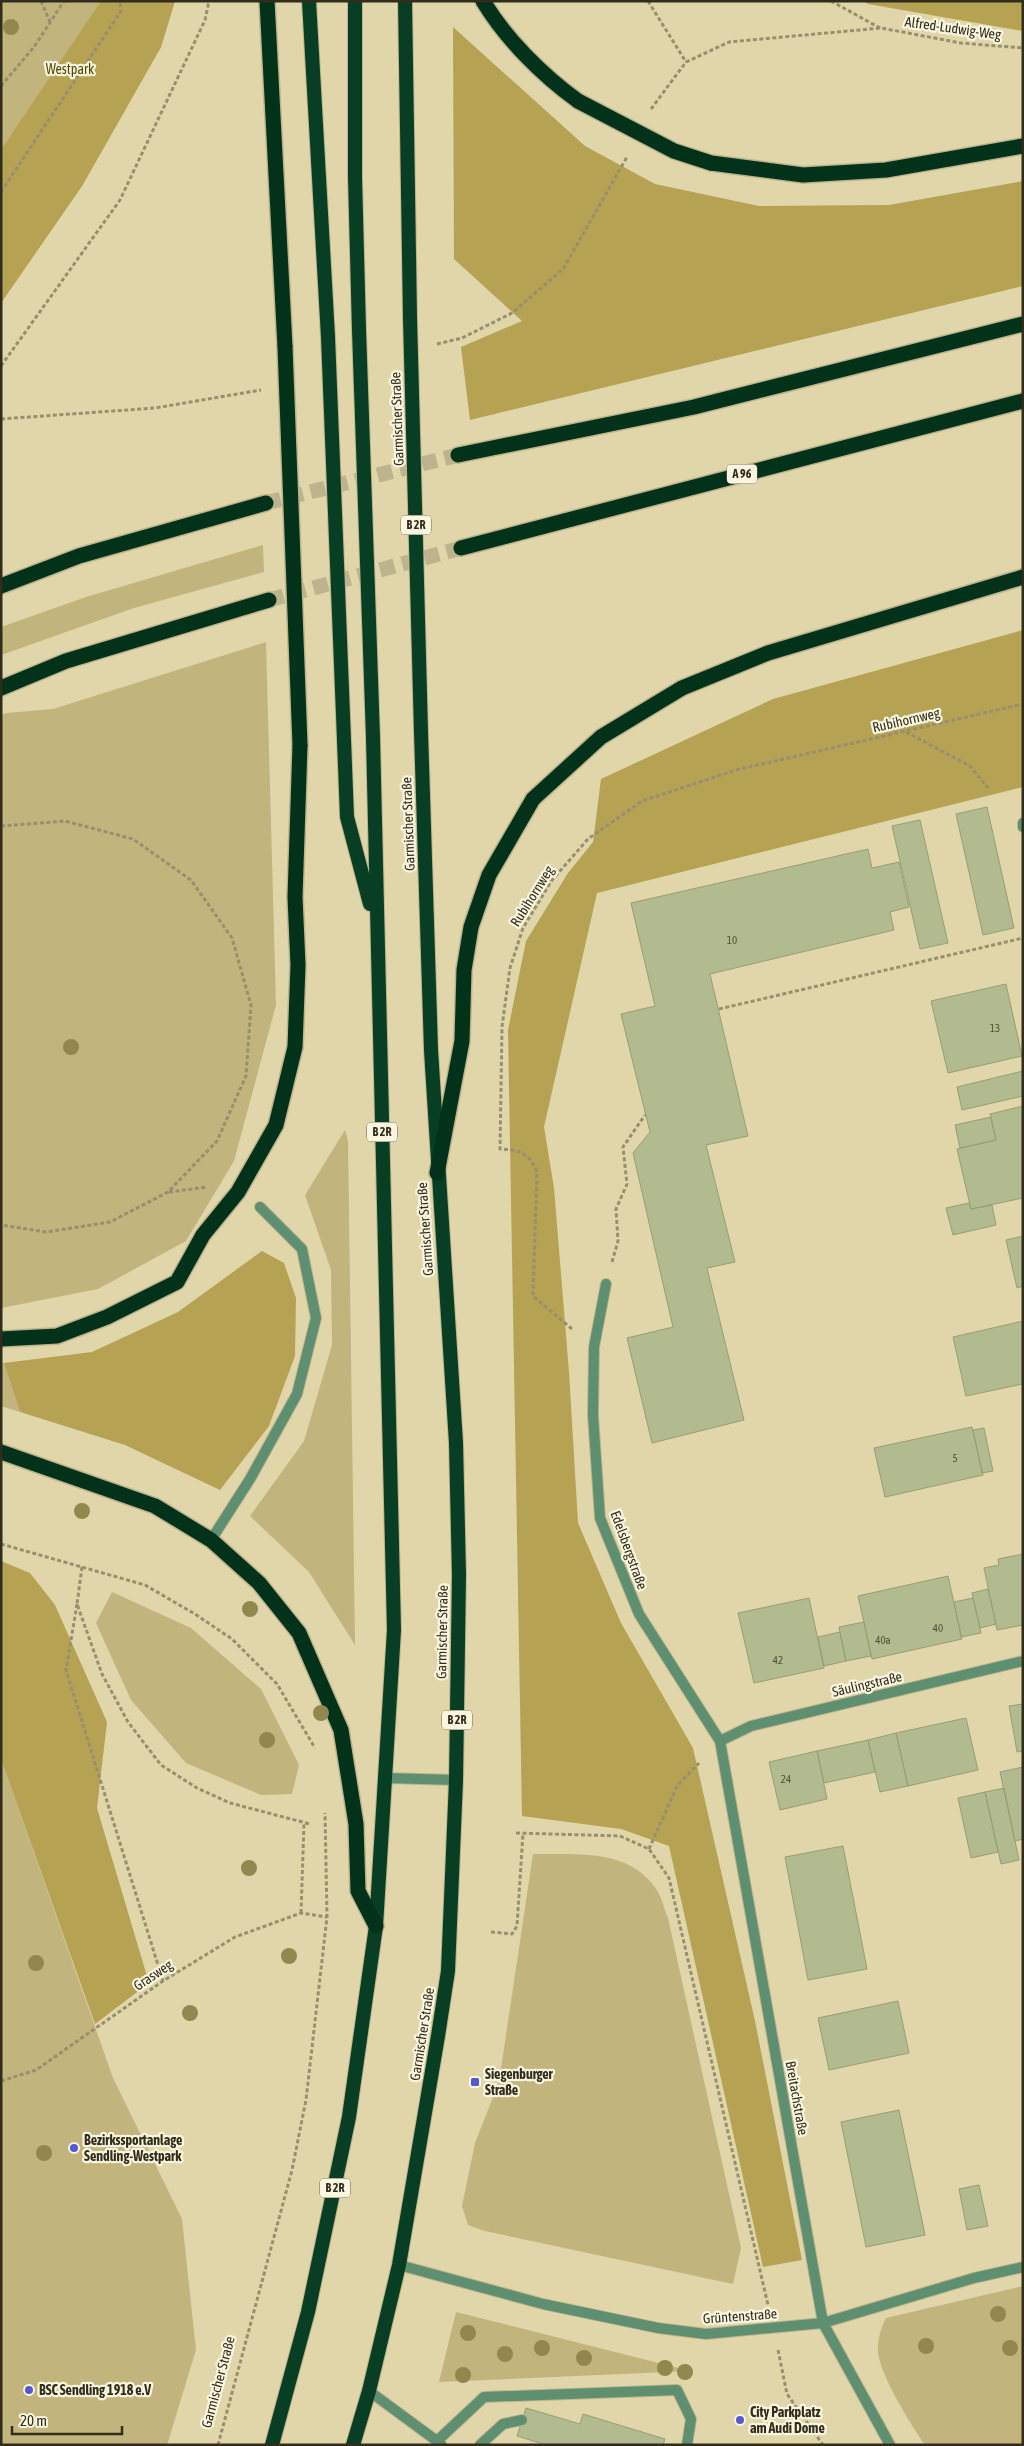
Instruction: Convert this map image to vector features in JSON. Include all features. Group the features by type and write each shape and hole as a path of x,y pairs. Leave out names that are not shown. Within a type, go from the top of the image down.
{"highway":[{"path":"1,1339 57,1336 107,1317 177,1282 203,1235 238,1192 276,1125 295,1047 298,965 295,897 300,745 285,347 267,1"},
{"name":"B 2R","path":"309,1 328,337 347,817 376,924"},
{"name":"B 2R","path":"272,2445 308,2312 349,2117 376,1926 394,1630 373,737 358,306 356,1"},
{"name":"Garmischer Straße","path":"353,2445 369,2392 399,2265 448,1972 456,1780 459,1575 456,1443 437,1173 431,1040 410,318 404,1"},
{"path":"483,1 492,16 528,57 562,89 578,101 674,151 711,163 802,175 886,170 1023,146"},
{"path":"458,455 694,408 1023,324"},
{"name":"A 96","path":"461,548 1023,401"},
{"path":"1,586 78,556 266,503"},
{"path":"437,1173 462,1041 464,970 471,927 489,875 533,799 601,737 682,688 768,653 1023,577"},
{"path":"1,688 66,660 269,600"},
{"path":"1,1452 155,1506 211,1540 259,1583 299,1633 341,1730 356,1824 358,1891 376,1926"}],"street":[{"path":"211,1540 250,1479 297,1394 316,1318 302,1249 260,1207"},
{"name":"Edelsbergstraße","path":"606,1284 594,1347 593,1415 600,1518 638,1614 720,1741"},
{"name":"Säulingstraße","path":"720,1741 751,1726 1023,1661"},
{"name":"Breitachstraße","path":"720,1741 823,2323 890,2445"},
{"path":"385,1778 456,1780"},
{"name":"Grüntenstraße","path":"399,2265 543,2304 658,2328 706,2334 823,2323 974,2278 1023,2267"},
{"path":"369,2392 440,2443 484,2397 677,2390 691,2419 687,2445"},
{"path":"480,2445 503,2424 522,2420"}],"path":[{"path":"41,1 50,22"},
{"path":"1,86 64,1"},
{"path":"1,192 121,11 120,1"},
{"path":"1,366 120,200 206,20 209,1"},
{"path":"648,1 686,62"},
{"path":"831,1 881,28"},
{"path":"647,114 686,62 729,42 881,28"},
{"name":"Alfred-Ludwig-Weg","path":"881,28 960,43 1023,48"},
{"path":"462,338 512,313 563,269 631,149"},
{"path":"1,419 155,408 253,392"},
{"name":"Rubihornweg","path":"594,1347 533,1296 537,1172 531,1158 520,1150 500,1149 502,1027 510,968 523,928 552,880 588,839 642,801 736,770 1023,704"},
{"path":"905,732 970,766 988,788"},
{"path":"1,826 65,821 133,839 191,880 232,938 251,1006 246,1076 217,1141 168,1192 110,1222 46,1232 1,1226"},
{"path":"718,1008 1023,938"},
{"path":"606,1284 618,1240 616,1208 627,1184 623,1147 645,1115"},
{"path":"1,1544 145,1585 195,1614 232,1639 278,1684 316,1748 318,1757"},
{"path":"82,1567 78,1604 66,1670 163,1981"},
{"path":"78,1604 102,1674 128,1722 162,1765 198,1788 230,1803 304,1824 310,1824"},
{"path":"649,1849 677,1786 720,1741"},
{"name":"Garmischer Straße","path":"218,2445 292,2170 304,2109 327,1917 325,1804"},
{"path":"301,1913 304,1824"},
{"path":"516,1833 620,1836 649,1849 669,1878 788,2394 823,2445"},
{"path":"491,1932 512,1934 517,1926 524,1833"},
{"name":"Grasweg","path":"1,2082 36,2070 163,1981 234,1937 301,1913 327,1917"}],"green space":[{"name":"Westpark","path":"1,1 175,1 161,47 82,186 1,303"},
{"name":"Westpark","path":"101,1 175,1 161,47 82,186 1,303 1,150"},
{"path":"863,1 1023,1 1023,31 868,4"},
{"path":"453,27 585,146 655,184 759,206 889,205 1023,181 1023,286 470,420 461,347 522,321 454,259"},
{"path":"263,545 264,572 134,608 1,655 1,627 86,597"},
{"path":"1023,630 1023,787 597,893 544,1127 554,1188 569,1372 578,1523 621,1623 693,1748 755,2021 802,2260 763,2267 669,1846 621,1829 522,1816 508,1030 526,941 568,873 593,842 601,779 773,699"},
{"path":"266,642 276,1005 234,1161 186,1241 98,1289 1,1308 1,715 53,709"},
{"path":"345,1130 348,1141 355,1645 309,1572 250,1516 304,1441 332,1345 331,1270 305,1195"},
{"path":"262,1251 284,1263 296,1298 295,1356 269,1426 220,1490 125,1445 20,1412 4,1363 92,1352 178,1312"},
{"path":"1,1362 4,1363 20,1412 1,1406"},
{"path":"1,1561 30,1573 55,1605 107,1722 97,1808 149,1983 95,2024 1,1759"},
{"path":"112,1592 191,1628 261,1689 299,1765 292,1794 261,1795 186,1763 131,1700 96,1623"},
{"name":"Bezirkssportanlage Sendling-Westpark","path":"1,1759 113,2078 182,2219 196,2350 167,2445 1,2445"},
{"path":"533,1854 584,1855 617,1860 631,1866 645,1876 660,1896 668,1918 741,2248 733,2284 485,2231 468,2225 462,2206 475,2143 499,2082"},
{"path":"1023,2286 1023,2445 925,2445 897,2400 880,2362 878,2343 886,2318"},
{"path":"456,2312 690,2371 439,2382"}],"building":[{"path":"987,807 1014,928 983,935 956,814"},
{"path":"920,820 948,943 920,949 892,826"},
{"path":"868,849 872,868 899,862 909,907 890,912 894,930 710,974 748,1136 706,1145 735,1262 707,1268 744,1420 652,1443 627,1338 673,1327 633,1153 650,1132 621,1014 655,1006 631,903"},
{"path":"1006,984 1022,1056 948,1073 931,1001"},
{"path":"1023,1071 1023,1096 962,1110 957,1087"},
{"path":"1023,1106 1023,1198 971,1209 957,1149 996,1140 990,1114"},
{"path":"991,1117 996,1140 960,1148 955,1125"},
{"path":"969,1203 971,1209 992,1205 996,1225 953,1235 946,1208"},
{"path":"1023,1236 1023,1286 1017,1288 1006,1240"},
{"path":"1023,1321 1023,1384 966,1396 953,1337"},
{"path":"972,1427 983,1475 885,1497 874,1448"},
{"path":"984,1428 993,1471 982,1473 973,1430"},
{"path":"1023,1554 1023,1625 997,1630 984,1568 999,1565 998,1559"},
{"path":"948,1576 962,1639 872,1659 858,1596"},
{"path":"988,1589 996,1624 980,1628 972,1593"},
{"path":"809,1598 824,1668 754,1683 738,1613"},
{"path":"973,1598 981,1633 961,1637 954,1602"},
{"path":"864,1622 871,1656 846,1661 839,1627"},
{"path":"840,1632 846,1661 824,1666 818,1637"},
{"path":"1023,1704 1023,1751 1017,1752 1009,1706"},
{"path":"966,1718 978,1770 908,1786 896,1733"},
{"path":"896,1733 908,1786 880,1792 868,1740"},
{"path":"868,1740 875,1772 824,1783 817,1751"},
{"path":"817,1751 827,1799 780,1810 769,1762"},
{"path":"1023,1767 1023,1839 1015,1841 1000,1772"},
{"path":"1004,1788 1019,1860 1001,1864 985,1792"},
{"path":"985,1792 998,1852 971,1858 958,1798"},
{"path":"843,1846 867,1969 808,1980 785,1857"},
{"path":"898,2001 909,2053 829,2070 818,2018"},
{"path":"899,2110 925,2235 866,2247 841,2122"},
{"path":"979,2185 988,2226 967,2230 959,2189"},
{"path":"526,2408 580,2424 583,2414 665,2439 663,2445 546,2445 517,2436"}],"tunnel":[{"path":"266,503 458,455"},
{"path":"269,600 461,548"}],"place":[{"name":"Siegenburger Straße","path":"475,2082"},
{"name":"Bezirkssportanlage Sendling-Westpark","path":"74,2148"},
{"name":"BSC Sendling 1918 e.V","path":"29,2390"},
{"name":"City Parkplatz am Audi Dome","path":"740,2420"}]}
